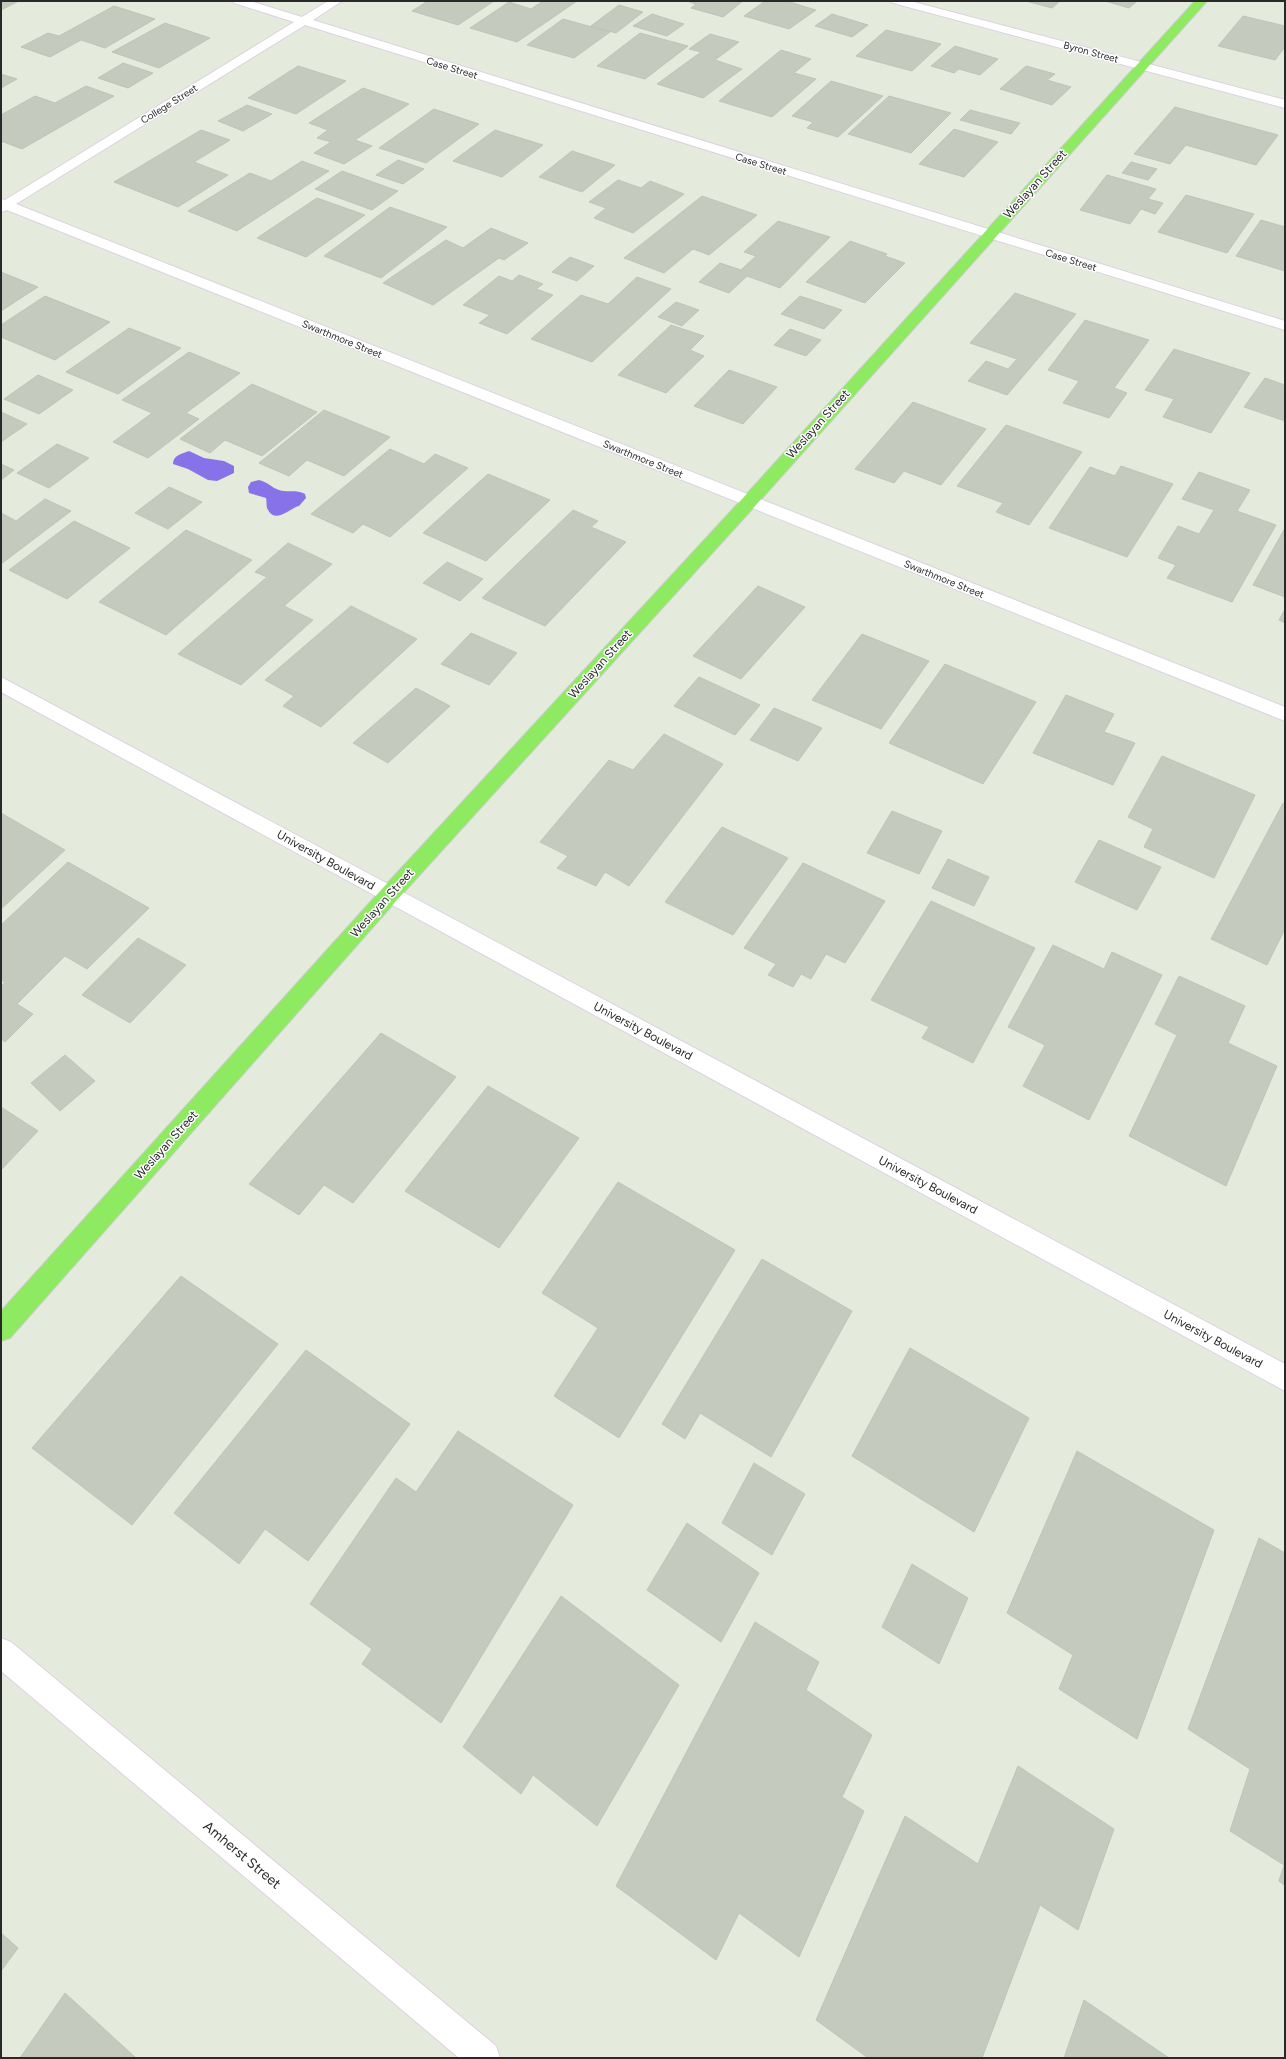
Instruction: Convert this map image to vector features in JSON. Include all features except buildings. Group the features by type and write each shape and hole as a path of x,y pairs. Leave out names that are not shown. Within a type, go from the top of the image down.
{"main road":[{"name":"Weslayan Street","path":"1,1329 390,895 1201,1"}],"street":[{"name":"Case Street","path":"238,1 1285,326"},
{"name":"College Street","path":"3,205 336,1"},
{"name":"Byron Street","path":"897,1 1285,104"},
{"name":"Swarthmore Street","path":"3,205 1285,714"},
{"name":"University Boulevard","path":"1,684 1285,1378"},
{"name":"Amherst Street","path":"1,1652 484,2058"}],"shaded area":[{"path":"189,451 204,458 224,461 234,466 234,473 217,481 208,480 188,469 173,464 176,457"},
{"path":"259,480 279,490 295,491 305,494 306,498 299,506 283,514 275,516 267,509 266,498 249,493 248,487 251,482"}]}
